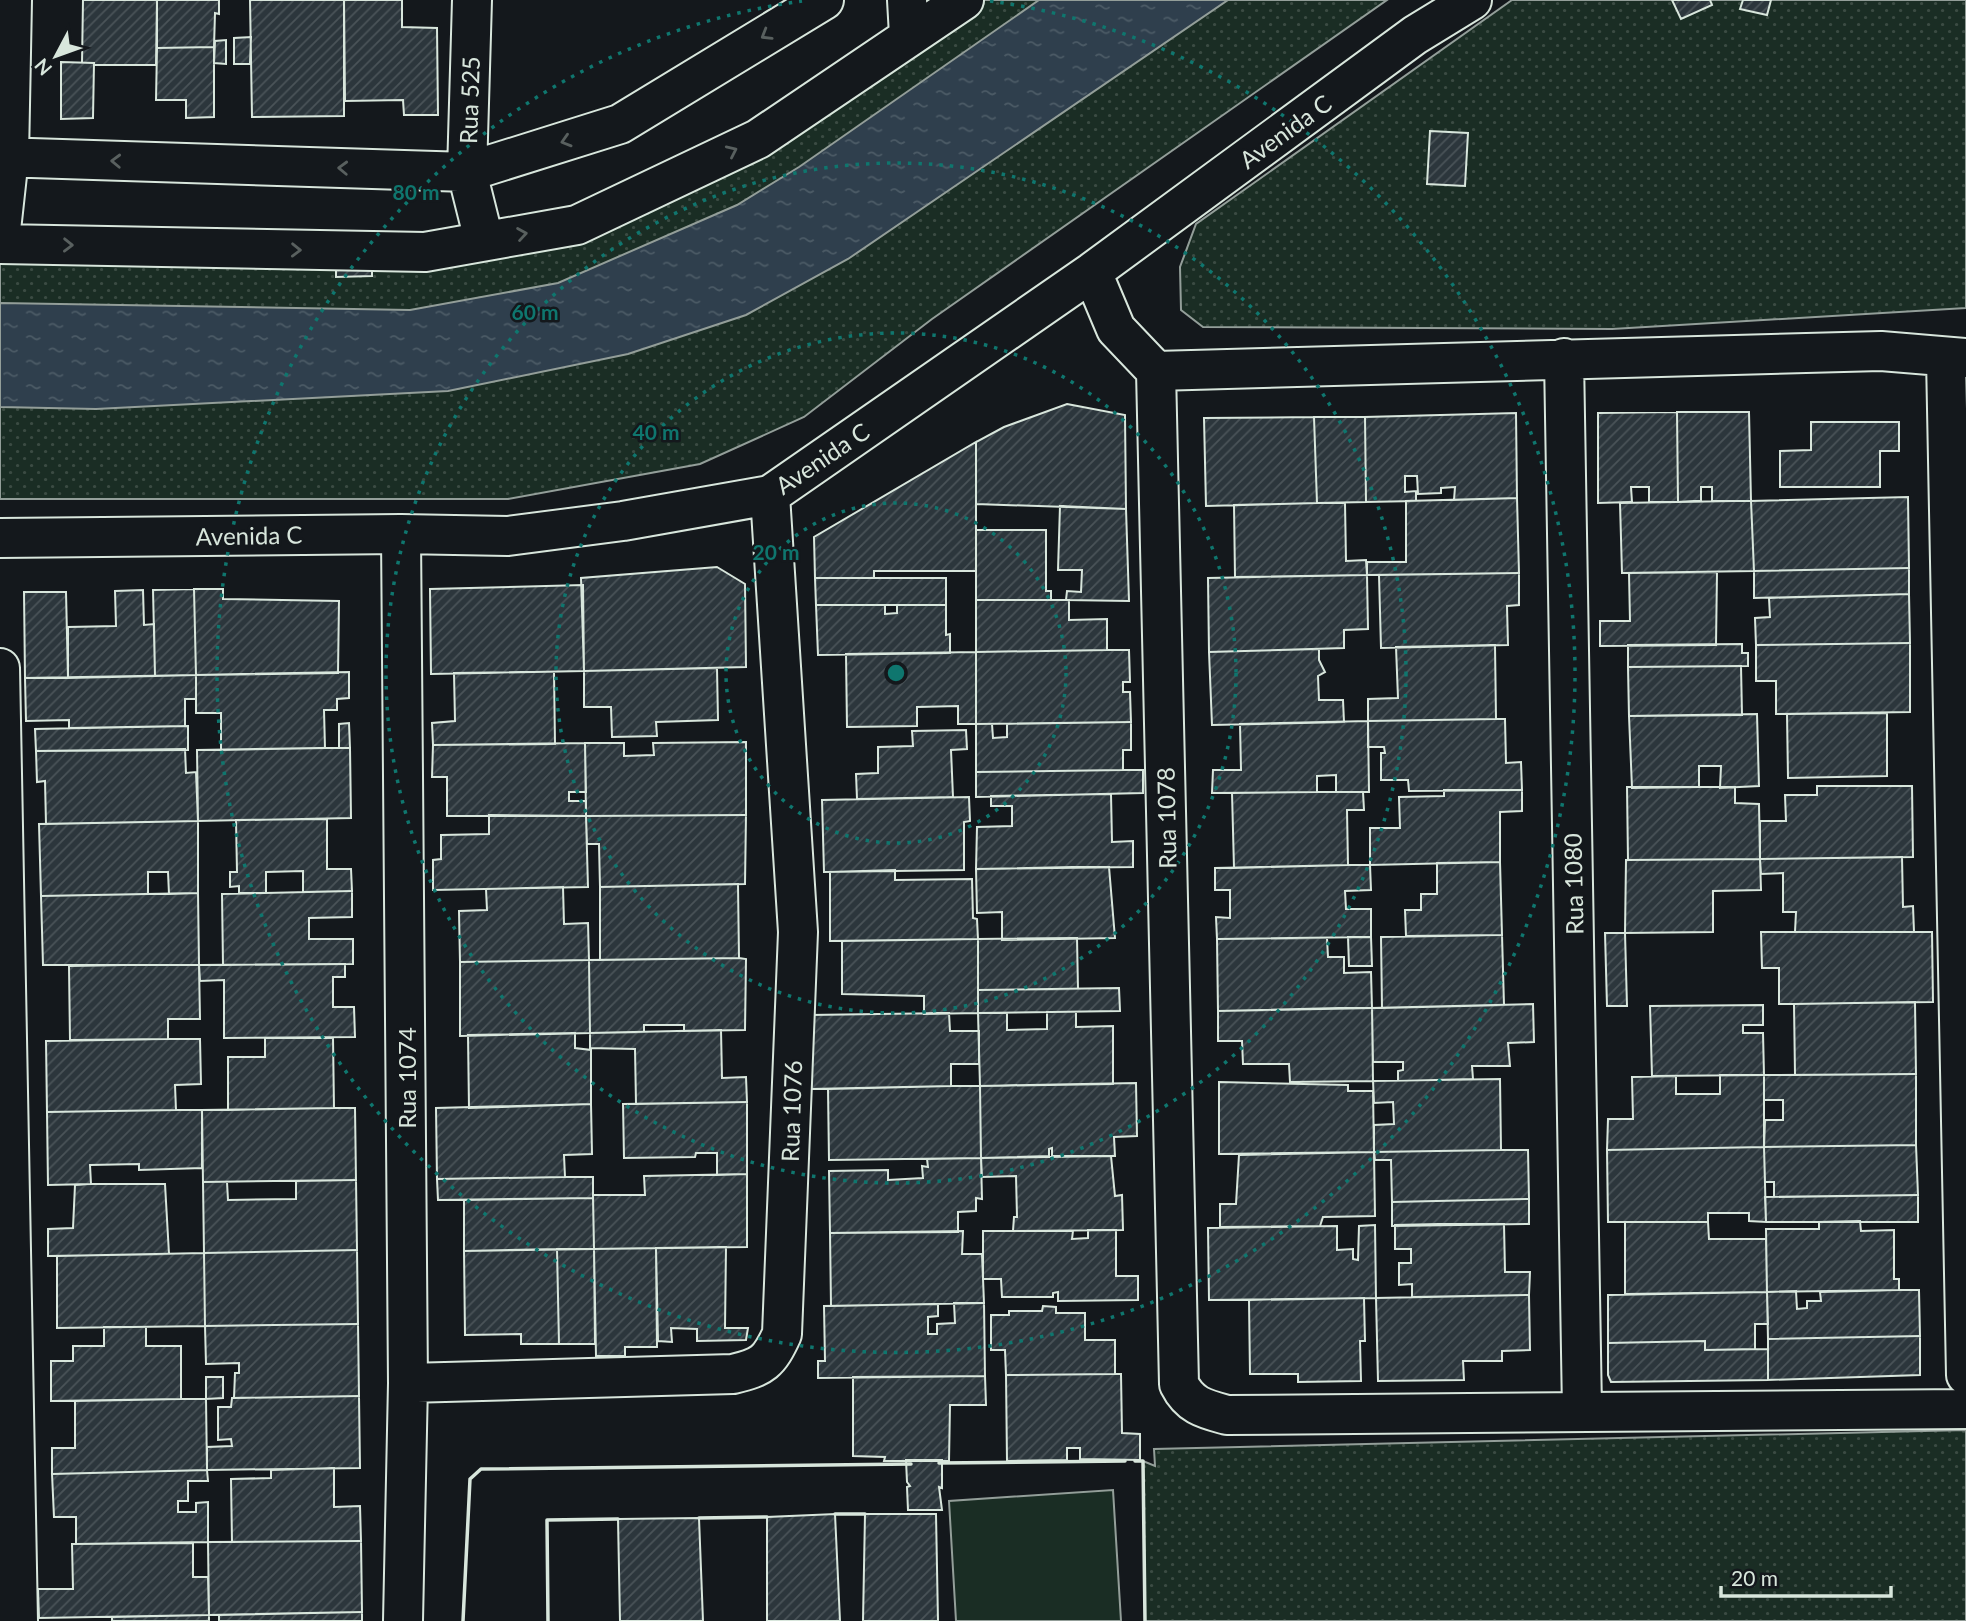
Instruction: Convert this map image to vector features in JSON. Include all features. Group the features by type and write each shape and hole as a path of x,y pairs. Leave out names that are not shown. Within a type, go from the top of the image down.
{"street":[{"path":"12,0 0,241 396,252 425,251 577,225 758,139 908,18 964,0"},
{"name":"Rua 525","path":"472,0 467,172 484,240"},
{"path":"5,158 467,172 620,124 824,0"},
{"name":"Avenida C","path":"0,538 401,534 508,537 623,522 770,495 1092,272 1415,35 1472,0"},
{"path":"1092,272 1116,329 1156,371 1881,351 1956,358 1966,1375"},
{"name":"Rua 1080","path":"1564,358 1582,1410"},
{"name":"Rua 1078","path":"1156,371 1179,1384 1186,1398 1198,1407 1227,1415 1582,1410"},
{"name":"Rua 1076","path":"408,1383 733,1374 760,1367 773,1354 782,1334 798,932 770,495"},
{"name":"Rua 1074","path":"401,534 408,1383 403,1621"},
{"path":"0,668 18,1621"},
{"path":"1582,1410 1966,1409"}],"green space":[{"path":"985,0 1387,0 932,319 804,417 700,464 508,499 0,499 0,262 577,238 870,73"},
{"path":"1512,0 1966,0 1966,308 1612,329 1203,327 1181,310 1180,267 1196,224"},
{"path":"1966,1430 1966,1621 1145,1621 1143,1461 1155,1466 1154,1449"},
{"path":"1113,1490 1121,1621 956,1621 949,1501"}],"water":[{"path":"1039,0 1228,0 848,259 746,315 628,354 448,391 96,409 0,407 0,303 410,310 558,283 737,205 799,167"}],"building":[{"path":"83,0 157,0 156,65 82,63"},
{"path":"157,0 219,0 219,14 215,13 214,47 157,48"},
{"path":"250,0 344,0 344,116 252,117"},
{"path":"344,0 402,0 402,27 437,28 438,115 404,115 403,100 345,101"},
{"path":"1672,0 1710,0 1712,5 1681,19"},
{"path":"1743,0 1771,0 1767,15 1740,9"},
{"path":"251,37 250,64 234,64 234,38"},
{"path":"226,40 226,64 214,63 215,41"},
{"path":"214,47 214,117 186,118 186,100 156,100 157,48"},
{"path":"61,62 94,63 93,118 61,119"},
{"path":"1430,131 1468,133 1465,186 1427,184"},
{"path":"372,263 372,276 336,277 336,264"},
{"path":"1067,404 1125,415 1126,509 976,504 976,442 1004,427"},
{"path":"1677,412 1678,502 1649,502 1649,487 1631,487 1632,502 1598,503 1598,413"},
{"path":"1677,412 1749,412 1751,501 1712,501 1712,487 1701,487 1701,501 1678,502"},
{"path":"1516,413 1517,498 1454,500 1455,487 1441,488 1441,493 1418,494 1417,476 1405,476 1405,492 1416,491 1416,501 1366,502 1365,417"},
{"path":"1314,417 1317,503 1206,506 1204,418"},
{"path":"1314,417 1365,417 1366,502 1317,503"},
{"path":"1811,422 1899,422 1899,451 1880,451 1880,487 1780,487 1780,451 1811,450"},
{"path":"976,442 976,571 874,571 874,578 815,578 814,537"},
{"path":"1908,497 1909,568 1754,571 1751,501"},
{"path":"1517,498 1519,573 1367,575 1367,562 1406,562 1406,501"},
{"path":"1751,501 1754,571 1622,573 1620,503"},
{"path":"1345,503 1346,561 1366,560 1367,575 1235,577 1234,505"},
{"path":"1060,506 1126,509 1129,601 1066,600 1067,591 1081,592 1082,570 1058,570"},
{"path":"976,530 1046,530 1046,591 1051,591 1051,600 976,600"},
{"path":"717,567 745,584 746,667 584,671 581,578"},
{"path":"1909,568 1909,594 1754,598 1754,571"},
{"path":"1717,572 1716,645 1600,646 1600,621 1630,621 1629,573"},
{"path":"1519,573 1519,605 1507,606 1508,645 1381,648 1379,575"},
{"path":"1367,575 1368,629 1344,630 1344,648 1209,652 1208,578"},
{"path":"815,578 946,578 946,605 816,605"},
{"path":"583,585 584,671 431,674 430,589"},
{"path":"194,589 196,675 155,676 153,590"},
{"path":"194,589 223,589 223,599 339,601 338,673 196,675"},
{"path":"143,590 144,625 154,624 155,676 68,678 68,627 116,626 115,591"},
{"path":"24,592 66,592 68,678 25,678"},
{"path":"1909,594 1910,643 1756,645 1755,618 1770,617 1769,598"},
{"path":"976,600 1069,600 1069,620 1107,619 1107,650 976,652"},
{"path":"816,605 885,605 885,614 897,613 897,605 946,605 946,635 950,634 950,653 818,655"},
{"path":"1910,643 1910,712 1776,714 1776,681 1756,681 1756,645"},
{"path":"1742,644 1742,653 1748,653 1748,666 1628,667 1628,645"},
{"path":"1495,645 1496,719 1368,721 1368,699 1398,698 1396,647"},
{"path":"1319,649 1319,660 1325,672 1318,676 1319,700 1343,700 1344,722 1212,725 1209,652"},
{"path":"1129,650 1130,682 1123,682 1123,692 1130,692 1131,722 976,724 976,652"},
{"path":"976,652 976,724 958,724 958,706 917,707 917,726 847,727 846,654"},
{"path":"1741,666 1742,715 1629,716 1628,667"},
{"path":"717,668 718,720 656,722 657,736 612,737 611,707 584,707 584,671"},
{"path":"349,672 349,698 337,699 337,710 324,710 325,748 221,750 221,713 196,713 196,675"},
{"path":"554,672 555,744 433,745 432,723 455,721 454,673"},
{"path":"196,675 196,699 185,699 185,726 69,728 69,720 26,721 25,678"},
{"path":"1887,713 1887,776 1788,778 1787,714"},
{"path":"1757,714 1759,786 1720,788 1721,766 1699,766 1699,787 1632,788 1629,716"},
{"path":"1505,719 1506,763 1521,762 1522,790 1409,791 1408,780 1381,780 1381,753 1385,753 1384,747 1368,747 1368,721"},
{"path":"1368,721 1369,792 1336,792 1336,775 1317,776 1317,792 1212,793 1213,770 1241,770 1240,724"},
{"path":"1131,722 1131,750 1123,750 1123,770 976,772 976,724 992,724 993,738 1007,737 1007,724"},
{"path":"349,723 350,748 339,748 339,724"},
{"path":"188,726 188,750 36,751 35,729"},
{"path":"966,730 967,749 951,750 953,797 857,799 856,774 878,773 878,747 913,746 912,731"},
{"path":"746,742 746,815 586,816 585,743 624,743 624,756 654,755 653,743"},
{"path":"585,743 586,792 569,792 569,801 586,801 586,816 447,816 447,777 432,777 433,745"},
{"path":"350,748 351,818 198,821 197,750"},
{"path":"185,749 186,773 196,772 198,821 46,824 45,781 37,782 36,751"},
{"path":"1143,770 1143,793 976,797 976,772"},
{"path":"1817,786 1912,786 1913,857 1760,859 1760,821 1786,821 1785,795 1817,795"},
{"path":"1627,787 1735,787 1735,803 1759,804 1760,859 1628,860"},
{"path":"1444,790 1522,790 1522,811 1500,812 1500,862 1370,865 1370,828 1400,828 1399,797 1444,796"},
{"path":"1363,792 1364,810 1347,810 1348,865 1234,868 1232,793"},
{"path":"1111,794 1112,842 1133,841 1133,867 976,869 977,827 1012,826 1012,806 991,806 991,796"},
{"path":"969,797 970,821 964,822 964,870 824,872 822,800"},
{"path":"489,815 586,816 588,887 433,890 433,860 441,859 441,835 489,834"},
{"path":"746,815 745,884 600,887 599,844 587,844 586,816"},
{"path":"327,819 327,869 351,869 352,891 303,892 303,871 266,872 266,893 239,893 239,886 230,887 230,872 237,872 236,820"},
{"path":"198,821 198,893 169,894 168,872 148,872 148,894 41,896 39,824"},
{"path":"1902,857 1903,907 1913,906 1914,932 1795,932 1796,912 1783,912 1783,873 1761,874 1760,859"},
{"path":"1760,859 1761,890 1713,891 1713,932 1625,933 1626,860"},
{"path":"1500,862 1502,935 1406,936 1405,910 1421,910 1421,894 1437,894 1437,863"},
{"path":"1370,865 1371,890 1345,891 1346,909 1371,909 1371,937 1217,939 1216,917 1230,918 1230,890 1215,890 1215,868"},
{"path":"1109,867 1115,938 1002,940 1002,912 977,913 976,869"},
{"path":"895,870 895,880 972,879 973,918 977,919 978,939 830,941 830,872"},
{"path":"738,884 739,958 600,960 600,887"},
{"path":"563,887 564,924 588,923 589,960 460,962 459,911 487,910 486,889"},
{"path":"352,891 352,917 309,918 309,939 353,939 353,964 223,965 222,894"},
{"path":"198,893 199,965 43,965 41,896"},
{"path":"1761,932 1932,932 1933,1002 1779,1004 1779,968 1762,968"},
{"path":"1605,933 1625,933 1627,1006 1607,1006"},
{"path":"1502,935 1504,1005 1382,1008 1381,937"},
{"path":"1348,937 1371,937 1372,966 1349,966"},
{"path":"1077,938 1078,989 978,990 978,939"},
{"path":"1327,938 1328,957 1344,957 1344,973 1371,972 1372,1008 1218,1011 1217,939"},
{"path":"978,939 978,1013 924,1014 924,996 842,994 842,941"},
{"path":"746,959 745,1030 684,1031 684,1025 644,1025 644,1032 590,1033 589,960"},
{"path":"589,960 590,1033 460,1036 460,962"},
{"path":"345,964 345,977 333,977 333,1007 354,1007 355,1037 224,1038 224,980 200,981 199,965"},
{"path":"199,965 200,1019 168,1019 168,1039 70,1040 69,966"},
{"path":"1119,988 1120,1011 978,1013 978,990"},
{"path":"1915,1002 1916,1074 1795,1075 1794,1004"},
{"path":"1533,1004 1534,1042 1508,1043 1510,1066 1472,1066 1473,1079 1398,1081 1398,1071 1403,1070 1403,1062 1373,1062 1372,1008"},
{"path":"1763,1005 1763,1025 1743,1025 1743,1033 1763,1033 1764,1075 1652,1076 1650,1006"},
{"path":"1372,1008 1373,1081 1290,1082 1289,1064 1243,1064 1242,1041 1218,1041 1218,1011"},
{"path":"1047,1012 1076,1012 1076,1027 1113,1026 1113,1084 980,1086 978,1013 1007,1013 1007,1030 1047,1029"},
{"path":"949,1013 950,1031 979,1031 979,1064 951,1064 951,1086 810,1089 809,1015"},
{"path":"721,1030 722,1078 746,1077 747,1102 636,1104 635,1049 590,1048 590,1033"},
{"path":"575,1033 575,1048 591,1050 591,1104 469,1108 468,1035"},
{"path":"265,1038 333,1038 334,1108 228,1110 228,1057 265,1057"},
{"path":"200,1039 201,1084 175,1085 176,1110 47,1112 46,1041"},
{"path":"1916,1074 1916,1145 1764,1147 1765,1120 1783,1120 1783,1100 1764,1100 1764,1075"},
{"path":"1720,1075 1764,1075 1764,1147 1607,1150 1608,1119 1633,1119 1632,1077 1676,1076 1676,1094 1720,1094"},
{"path":"1500,1079 1501,1150 1374,1152 1374,1125 1394,1124 1393,1102 1374,1103 1373,1081"},
{"path":"1219,1082 1348,1085 1348,1091 1373,1091 1374,1152 1219,1154"},
{"path":"1136,1083 1137,1136 1114,1137 1115,1156 1052,1156 1052,1148 1049,1149 1049,1156 981,1158 980,1086"},
{"path":"980,1086 981,1158 829,1160 828,1089"},
{"path":"747,1102 747,1174 717,1175 717,1153 696,1153 695,1157 624,1158 623,1104"},
{"path":"591,1104 592,1154 564,1155 565,1177 437,1179 436,1108"},
{"path":"355,1108 356,1180 203,1182 202,1110"},
{"path":"202,1110 202,1168 139,1170 139,1164 90,1165 91,1184 48,1185 47,1112"},
{"path":"1916,1145 1918,1195 1774,1197 1774,1182 1765,1182 1764,1147"},
{"path":"1764,1147 1766,1222 1749,1221 1749,1213 1708,1213 1708,1222 1608,1222 1607,1150"},
{"path":"1528,1150 1529,1199 1392,1202 1391,1160 1375,1160 1374,1152"},
{"path":"1374,1152 1375,1216 1323,1217 1320,1226 1220,1227 1220,1204 1236,1204 1239,1155"},
{"path":"1111,1156 1115,1196 1122,1195 1123,1230 1013,1231 1014,1217 1017,1217 1016,1176 982,1177 981,1158"},
{"path":"981,1158 982,1199 976,1198 976,1211 958,1212 958,1232 830,1233 829,1171 888,1170 888,1180 923,1178 922,1166 928,1167 927,1159"},
{"path":"747,1174 747,1247 594,1249 593,1195 645,1195 644,1176"},
{"path":"593,1177 593,1198 438,1200 437,1179"},
{"path":"356,1180 357,1250 204,1253 203,1182 227,1182 228,1200 296,1199 296,1181"},
{"path":"165,1184 169,1254 48,1256 48,1229 73,1228 75,1185"},
{"path":"1918,1195 1918,1222 1766,1222 1765,1197"},
{"path":"593,1198 594,1249 464,1251 464,1200"},
{"path":"1529,1199 1529,1224 1392,1226 1392,1202"},
{"path":"1860,1221 1861,1231 1894,1230 1894,1279 1899,1279 1899,1290 1767,1292 1766,1229 1819,1229 1819,1222"},
{"path":"1625,1222 1708,1222 1709,1239 1766,1239 1767,1292 1625,1294"},
{"path":"1504,1224 1505,1272 1530,1272 1529,1295 1412,1297 1412,1284 1399,1285 1399,1263 1411,1263 1411,1249 1395,1249 1395,1225"},
{"path":"1375,1225 1376,1298 1209,1300 1208,1228 1337,1226 1337,1250 1353,1249 1353,1259 1358,1260 1359,1226"},
{"path":"1088,1230 1116,1230 1116,1276 1138,1276 1138,1300 1058,1301 1058,1292 1053,1293 1053,1297 1002,1297 1001,1279 983,1279 983,1231 1073,1231 1072,1239 1088,1238"},
{"path":"963,1231 962,1254 982,1254 984,1303 831,1306 830,1233"},
{"path":"726,1247 725,1328 748,1328 746,1340 697,1341 697,1329 671,1328 672,1342 658,1341 656,1248"},
{"path":"656,1248 657,1347 625,1347 625,1356 596,1356 594,1249"},
{"path":"557,1249 559,1344 521,1344 521,1334 465,1335 464,1251"},
{"path":"557,1249 594,1249 595,1344 559,1344"},
{"path":"357,1250 358,1324 205,1326 204,1253"},
{"path":"204,1253 205,1326 57,1328 57,1256"},
{"path":"1919,1290 1920,1336 1768,1339 1767,1292 1796,1291 1797,1309 1807,1308 1807,1301 1821,1301 1820,1292"},
{"path":"1767,1292 1768,1324 1755,1324 1755,1349 1705,1350 1705,1341 1608,1343 1608,1295"},
{"path":"1529,1295 1530,1350 1502,1351 1502,1361 1463,1361 1464,1380 1378,1381 1376,1298"},
{"path":"1364,1298 1365,1341 1360,1341 1361,1381 1298,1382 1298,1374 1250,1374 1249,1300"},
{"path":"954,1303 984,1303 985,1376 818,1378 818,1361 825,1361 824,1306 938,1304 938,1316 928,1317 928,1334 937,1334 937,1324 955,1323"},
{"path":"1043,1306 1056,1307 1056,1313 1085,1313 1085,1340 1115,1340 1115,1374 1006,1375 1005,1350 991,1350 991,1315 1009,1315 1009,1311 1042,1311"},
{"path":"358,1324 359,1396 234,1398 235,1373 239,1373 239,1363 206,1364 205,1326"},
{"path":"104,1327 146,1327 146,1346 181,1346 181,1399 51,1401 51,1361 73,1361 73,1346 104,1346"},
{"path":"1920,1336 1920,1375 1768,1380 1768,1339"},
{"path":"1705,1341 1705,1350 1768,1349 1768,1380 1611,1382 1608,1375 1608,1343"},
{"path":"1121,1374 1122,1433 1140,1434 1140,1460 1080,1459 1080,1448 1067,1448 1067,1460 1007,1461 1006,1375"},
{"path":"985,1376 986,1405 950,1405 949,1461 884,1461 885,1457 853,1456 853,1377"},
{"path":"206,1377 223,1377 223,1398 206,1399"},
{"path":"359,1396 360,1468 207,1470 207,1447 232,1446 231,1439 218,1440 218,1407 231,1407 232,1398"},
{"path":"206,1399 207,1470 52,1474 52,1448 75,1448 75,1401"},
{"path":"906,1460 942,1460 942,1488 939,1487 942,1510 908,1510 907,1487 910,1486 907,1482"},
{"path":"334,1468 334,1507 360,1506 361,1541 232,1542 231,1479 271,1478 271,1470"},
{"path":"207,1470 208,1481 188,1481 188,1501 178,1501 178,1512 196,1512 196,1503 208,1502 208,1542 76,1544 76,1517 54,1517 52,1474"},
{"path":"835,1514 840,1621 767,1621 767,1517"},
{"path":"865,1514 936,1514 938,1621 863,1621"},
{"path":"699,1518 703,1621 620,1621 618,1519"},
{"path":"361,1541 362,1612 209,1615 208,1542"},
{"path":"193,1543 193,1577 208,1577 209,1615 39,1618 38,1589 73,1589 72,1544"},
{"path":"362,1612 362,1621 219,1621 219,1615"},
{"path":"209,1615 209,1621 112,1621 112,1617"}],"wall":[{"path":"939,1463 1125,1461"},
{"path":"1135,1461 1143,1461 1145,1621"},
{"path":"463,1621 470,1479 481,1469 911,1464"},
{"path":"835,1514 865,1514"},
{"path":"699,1518 767,1517"},
{"path":"548,1621 547,1520 618,1519"}]}
